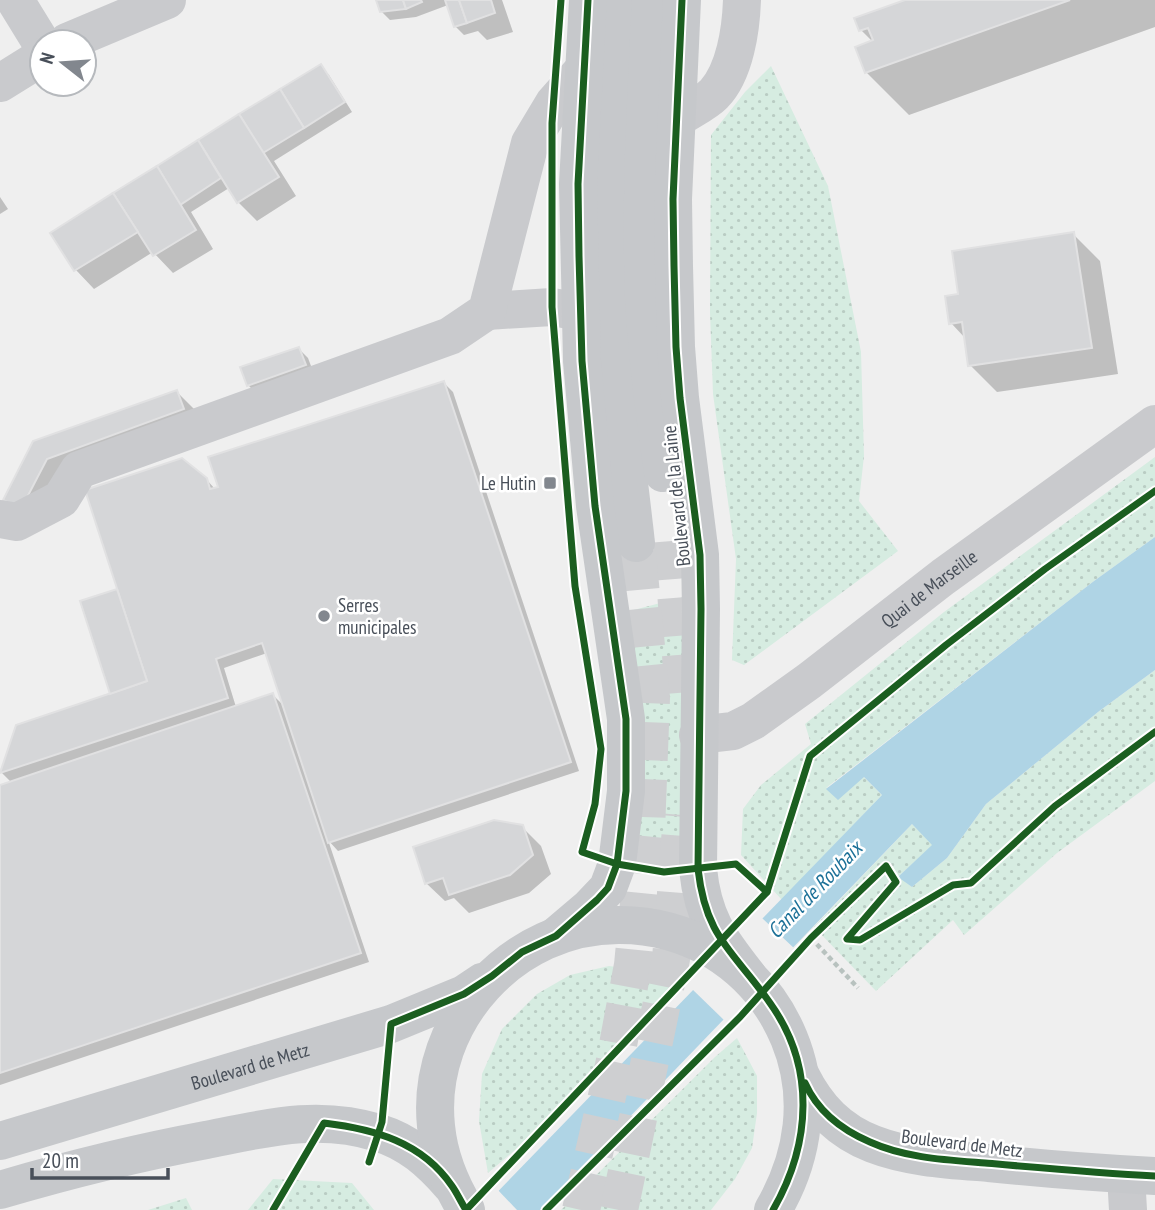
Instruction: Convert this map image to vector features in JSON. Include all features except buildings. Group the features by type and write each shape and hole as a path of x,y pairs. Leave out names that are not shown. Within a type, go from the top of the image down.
{"main road":[{"path":"556,936 608,888 617,864 626,791 626,719 595,506 580,313 578,184 588,0"},
{"path":"620,0 613,114 613,304 617,363 654,542 651,384 644,299 644,141 651,0"},
{"name":"Boulevard de la Laine","path":"682,0 673,199 676,347 700,555 698,869 705,934 748,976 778,1014 793,1047 799,1071"},
{"path":"458,1197 440,1151 436,1126 437,1088 449,1038 475,995 492,976 522,952 556,936 591,927 627,925 705,934"},
{"name":"Boulevard de Metz","path":"0,1141 391,1024 464,994 492,976"},
{"path":"773,1210 788,1182 800,1143 803,1101 799,1071"},
{"name":"Boulevard de Metz","path":"799,1071 819,1107 841,1126 873,1144 904,1153 1136,1187"},
{"path":"0,1190 135,1153 295,1123 324,1123 379,1133 402,1142 422,1155 458,1197"}],"street":[{"path":"15,0 32,28"},
{"path":"98,29 167,0"},
{"path":"677,119 714,94 727,72 736,50 742,0"},
{"path":"0,83 28,66"},
{"path":"487,311 530,143 554,103 584,69"},
{"path":"0,519 17,522 61,499 79,470 450,336 487,311 552,307 580,313"},
{"name":"Quai de Marseille","path":"698,734 733,731 753,721 943,577 1155,424"}],"path":[{"path":"736,864 767,892"},
{"path":"811,938 858,988"}],"green space":[{"path":"771,66 828,186 861,352 864,456 859,501 898,551 744,665 732,660 736,559 713,394 710,312 711,135 745,92"},
{"path":"1155,457 1155,537 826,788 864,777 882,795 782,900 741,855 743,809 761,785 811,744 805,724 944,612"},
{"path":"691,595 685,874 638,865 639,737 622,613"},
{"path":"1155,670 1155,781 1057,853 964,935 953,920 876,991 814,927 912,824 933,845 899,876 912,887 947,858 986,804 1098,712"},
{"path":"609,966 645,971 676,982 515,1150 488,1173 479,1121 482,1074 502,1029 537,994 570,975"},
{"path":"737,1038 757,1076 757,1113 752,1148 735,1179 711,1210 561,1210 715,1057"},
{"path":"273,1179 352,1183 374,1210 248,1210"},
{"path":"186,1198 192,1210 148,1210"}],"water":[{"name":"Canal de Roubaix","path":"1155,537 1155,670 1098,712 986,804 947,858 912,887 898,877 932,845 912,824 540,1210 480,1210 882,795 864,777 838,800 826,789 1094,581"}],"pier":[{"path":"761,917 796,950 726,1022 691,988"},
{"path":"496,1188 517,1210 476,1210"}],"tunnel":[{"path":"672,541 685,706"},
{"path":"581,1210 615,1061 633,965 646,831 651,698 636,543"},
{"path":"619,1210 671,959 682,815"}],"cycle path":[{"path":"561,0 552,123 552,307 575,586 601,749 595,804 582,852 617,864 664,872 736,864 767,892"},
{"path":"369,1162 382,1122 391,1024 464,994 522,952 556,936 608,888 617,864 626,791 626,719 595,506 582,361 578,184 588,0"},
{"path":"682,0 673,199 674,266 680,398 700,555 698,869 707,912 723,942 770,1003 785,1028 801,1079 801,1132 786,1185 773,1210"},
{"path":"466,1210 767,892 810,756 946,645 1045,569 1155,491"},
{"path":"546,1210 740,1017 811,938 886,866 896,882 847,939 860,940 953,885 971,883 1055,806 1155,732"},
{"path":"805,1083 817,1103 841,1126 870,1142 897,1152 956,1161 1155,1176"},
{"path":"273,1210 324,1123 379,1134 412,1148 440,1171 466,1210"}],"place":[{"name":"Le Hutin","path":"550,483"},
{"name":"Serres municipales","path":"324,616"}]}
